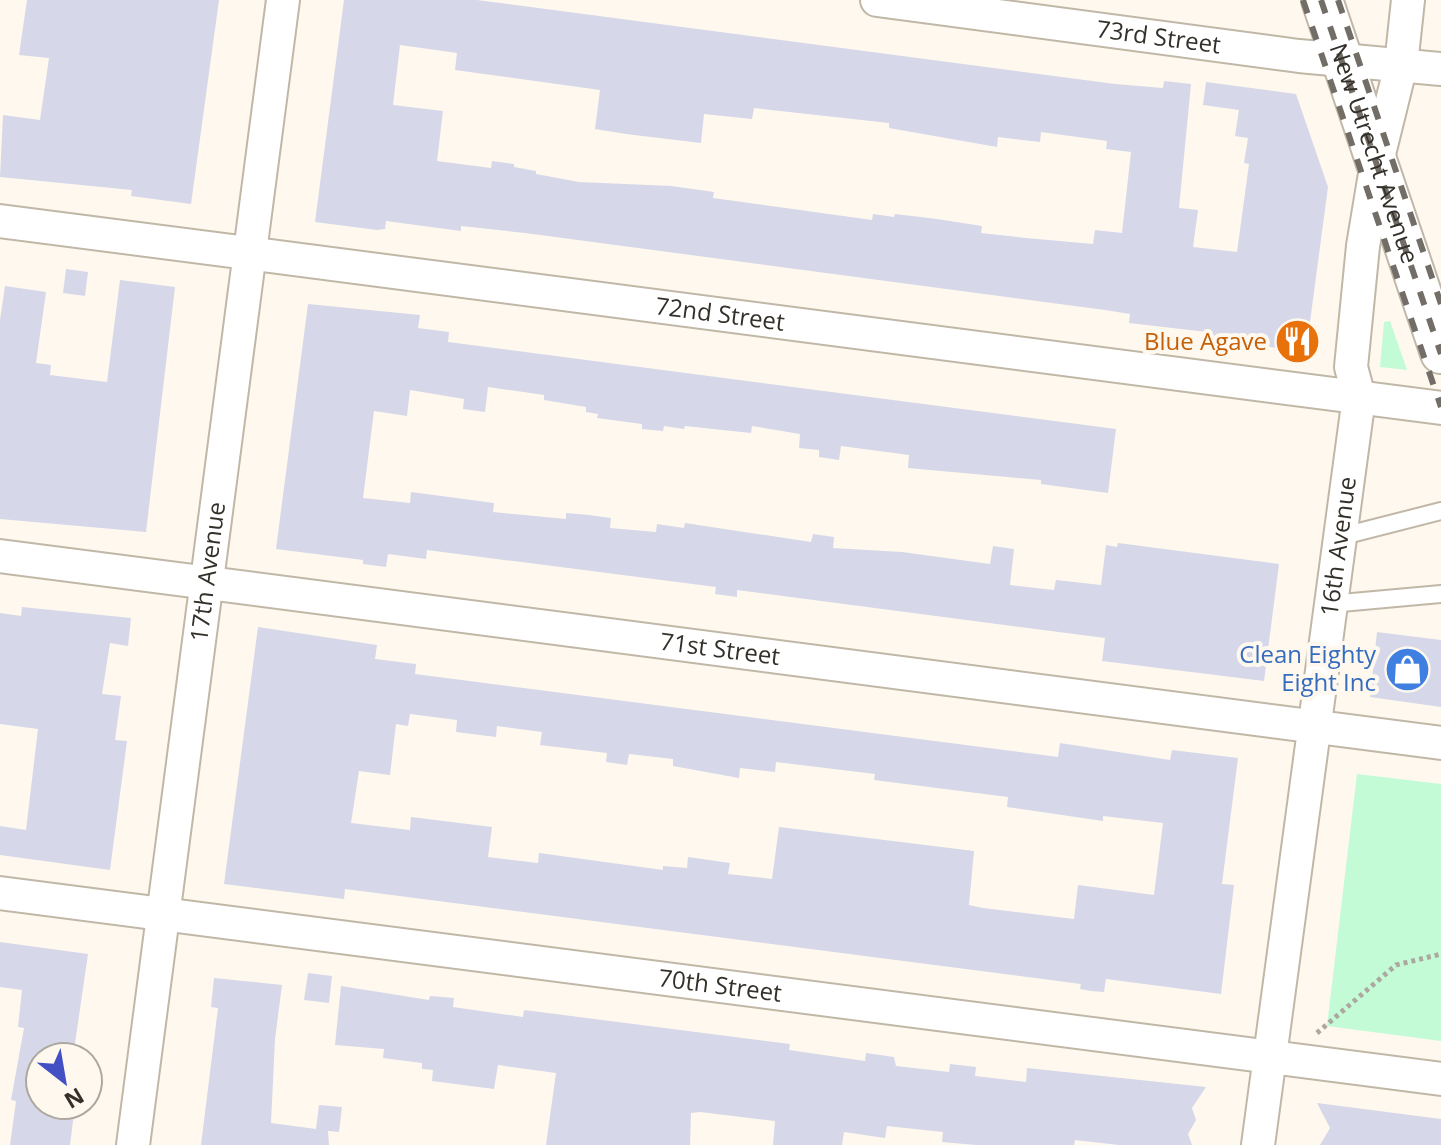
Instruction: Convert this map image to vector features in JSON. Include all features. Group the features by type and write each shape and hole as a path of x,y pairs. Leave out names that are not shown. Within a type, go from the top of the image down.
{"street":[{"name":"17th Avenue","path":"133,1145 283,0"},
{"name":"73rd Street","path":"877,0 1343,60 1441,69"},
{"name":"New Utrecht Avenue","path":"1322,0 1441,353"},
{"name":"16th Avenue","path":"1258,1145 1359,397 1351,367 1363,246 1377,162 1401,65 1408,0"},
{"name":"72nd Street","path":"0,221 1441,408"},
{"name":"71st Street","path":"0,556 1441,743"},
{"name":"70th Street","path":"0,893 1441,1079"}],"lane":[{"path":"1339,537 1441,511"},
{"path":"1330,604 1441,594"}],"path":[{"path":"1314,1034 1396,965 1441,954"}],"green space":[{"path":"1390,321 1407,370 1380,367 1384,322"},
{"path":"1357,774 1441,784 1441,1041 1327,1026"}],"building":[{"path":"27,0 219,0 191,204 131,196 132,190 0,177 3,115 40,120 49,58 19,55"},
{"path":"344,0 477,0 1115,84 1163,88 1164,81 1191,84 1179,208 1198,210 1193,247 1237,252 1249,164 1244,163 1248,138 1235,136 1239,110 1203,105 1206,82 1296,94 1328,187 1306,352 1206,338 1207,332 1129,323 1130,314 1105,310 525,233 461,226 461,231 386,221 385,229 377,230 315,222","holes":["400,45 457,53 455,70 600,90 595,129 626,134 701,143 704,114 752,119 754,108 889,123 889,128 997,147 998,137 1040,142 1041,132 1107,141 1106,149 1131,152 1122,233 1095,230 1093,244 1026,238 981,233 982,226 937,219 873,214 872,220 713,198 714,192 671,186 579,182 492,161 491,168 437,161 443,111 393,105"]},
{"path":"66,269 88,272 85,296 63,293"},
{"path":"120,280 175,287 146,532 0,519 0,320 5,286 46,292 36,363 51,365 50,375 107,382"},
{"path":"308,304 420,315 418,328 449,332 448,342 1116,429 1108,493 1041,484 1041,480 908,468 909,455 841,446 839,460 819,457 819,450 799,448 800,434 752,426 751,433 685,426 684,429 664,426 663,431 642,429 642,424 597,418 598,414 586,412 586,407 544,400 544,395 488,387 485,412 463,409 464,399 410,390 407,416 374,411 363,498 410,503 411,492 494,503 493,512 566,519 566,513 611,518 610,528 656,532 657,524 684,528 685,523 811,542 813,534 834,537 833,548 902,552 990,564 993,546 1014,549 1010,585 1054,590 1056,580 1101,585 1106,545 1117,547 1118,543 1279,564 1264,681 1102,661 1105,638 737,590 737,597 715,594 716,587 427,550 426,559 388,554 386,567 363,564 363,560 276,549"},
{"path":"22,607 131,618 128,646 110,643 102,694 121,696 115,740 127,741 110,870 0,855 0,826 26,830 38,729 0,724 0,613 21,616"},
{"path":"258,627 377,645 375,659 416,664 415,674 1058,757 1060,743 1170,760 1172,750 1238,758 1222,884 1234,885 1221,994 1106,979 1104,992 1091,991 1080,989 1081,984 345,889 344,899 224,884","holes":["410,714 457,720 456,732 496,737 497,726 542,732 540,745 607,753 606,762 627,765 629,754 673,759 673,766 739,778 740,768 775,772 776,762 875,774 874,780 1008,797 1007,807 1103,821 1103,816 1163,823 1154,895 1078,885 1074,919 983,908 969,905 974,851 779,827 772,879 728,874 730,863 688,857 687,868 663,866 663,870 539,853 538,863 488,857 492,827 411,817 410,830 351,823 359,771 390,775 396,724 408,726"]},
{"name":"Clean Eighty Eight Inc","path":"1377,632 1441,640 1441,707 1370,697"},
{"path":"0,942 88,954 75,1041 24,1041 24,1121 73,1121 70,1145 10,1145 16,1101 11,1100 24,1028 18,1027 22,990 0,987"},
{"path":"308,973 332,976 329,1003 304,1000"},
{"path":"214,978 282,985 275,1039 271,1123 316,1129 319,1105 342,1107 339,1132 328,1131 329,1145 201,1145 218,1008 211,1007"},
{"path":"341,986 429,1000 430,996 454,998 453,1007 523,1017 524,1010 790,1044 789,1050 865,1061 866,1053 894,1057 896,1066 949,1072 950,1064 976,1067 975,1076 1026,1082 1027,1068 1206,1087 1192,1108 1196,1120 1188,1134 1192,1145 1119,1145 1075,1140 1074,1145 976,1145 942,1142 943,1132 887,1126 885,1138 844,1132 842,1145 773,1145 775,1121 700,1112 691,1113 690,1145 546,1145 556,1073 498,1065 494,1089 432,1081 433,1070 422,1069 422,1063 383,1058 384,1049 335,1045"},
{"path":"1317,1103 1441,1119 1441,1145 1320,1145 1330,1128"}],"railway":[{"path":"1303,0 1441,407"},
{"path":"1321,0 1441,354"},
{"path":"1338,0 1441,304"}],"place":[{"name":"Blue Agave","path":"1298,342"},
{"name":"Clean Eighty Eight Inc","path":"1407,669"}]}
